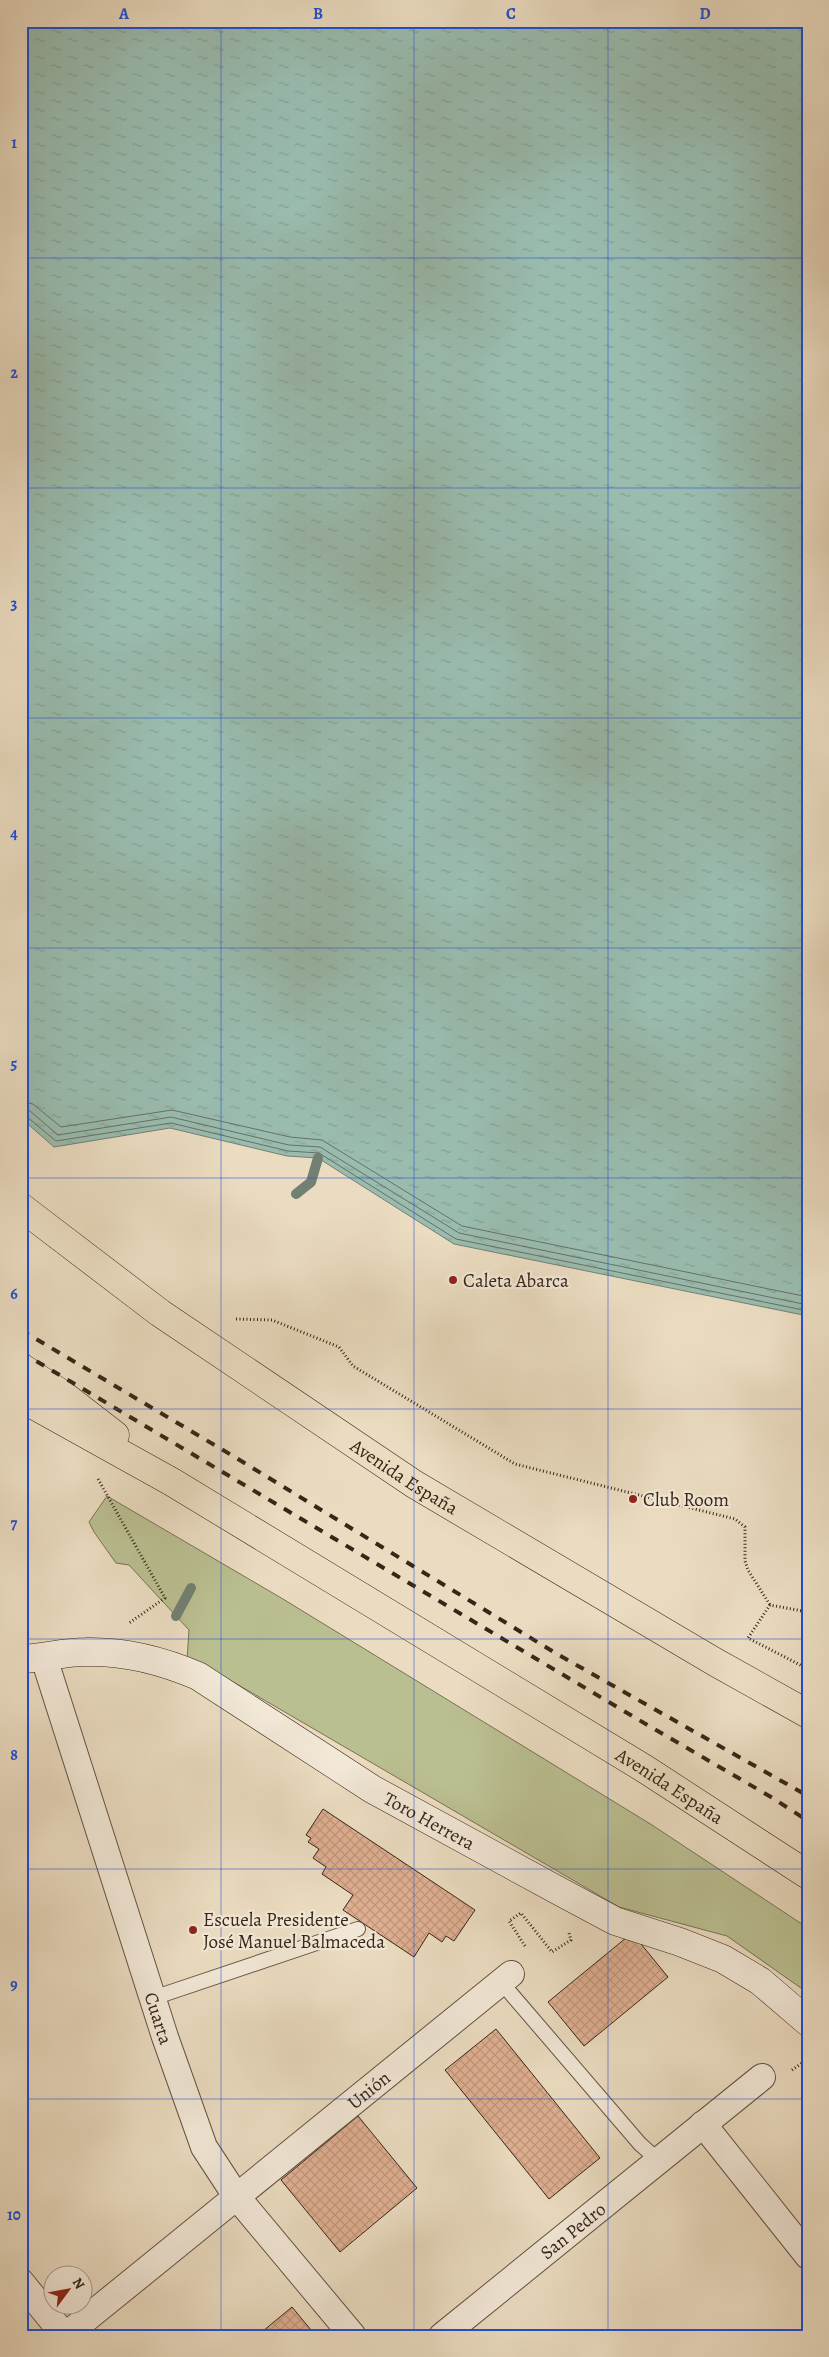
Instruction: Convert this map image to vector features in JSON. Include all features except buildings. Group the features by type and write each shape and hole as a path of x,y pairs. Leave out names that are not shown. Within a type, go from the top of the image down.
{"main road":[{"name":"Avenida España","path":"21,1207 160,1313 414,1484 715,1662 808,1714"},
{"name":"Avenida España","path":"21,1367 62,1394 172,1482"},
{"name":"Avenida España","path":"21,1398 172,1482 645,1769 808,1875"}],"street":[{"name":"Toro Herrera","path":"32,1659 85,1652 114,1653 143,1656 171,1664 198,1676 372,1789 558,1891 615,1921 680,1942 723,1959 760,1981 808,2022"},
{"name":"Cuarta","path":"32,1659 204,2147 236,2196 353,2336"},
{"name":"Unión","path":"65,2336 506,1978"},
{"name":"San Pedro","path":"442,2336 762,2077"},
{"path":"703,2124 808,2256"},
{"path":"21,2282 65,2336"}],"lane":[{"path":"153,1998 358,1929"},
{"path":"506,1978 640,2144 658,2160"}],"path":[{"path":"236,1318 272,1320 339,1347 353,1366 515,1464 735,1520 745,1527 745,1561 748,1570 770,1605 808,1612"},
{"path":"95,1474 165,1598 125,1625"},
{"path":"770,1605 748,1638 808,1668"},
{"path":"506,1978 532,1957 509,1921 521,1913 552,1952 571,1940 558,1891"}],"green space":[{"path":"107,1496 283,1599 652,1825 808,1928 808,1993 727,1936 619,1907 211,1669 187,1660 189,1630 129,1565 116,1563 89,1522"}],"water":[{"path":"21,21 808,21 808,1316 454,1244 318,1158 287,1156 170,1128 54,1147 21,1118"}],"waterway":[{"path":"296,1194 311,1182 318,1158"},
{"path":"176,1616 191,1588"}],"railway":[{"path":"21,1330 233,1456 557,1654 808,1796"},
{"path":"21,1352 771,1797 808,1821"}],"place":[{"name":"Caleta Abarca","path":"453,1280"},
{"name":"Club Room","path":"633,1499"},
{"name":"Escuela Presidente José Manuel Balmaceda","path":"193,1930"}]}
